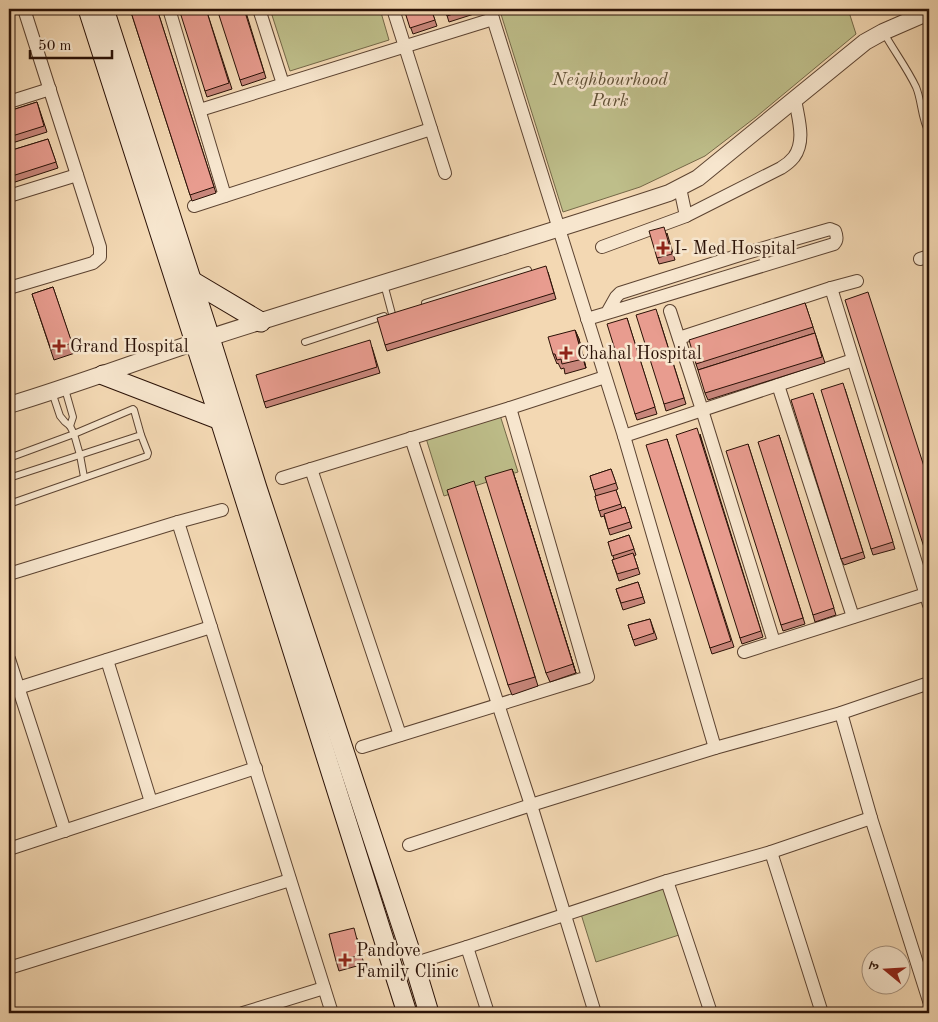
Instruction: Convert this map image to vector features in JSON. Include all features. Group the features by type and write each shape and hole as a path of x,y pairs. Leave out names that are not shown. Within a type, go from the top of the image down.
{"main road":[{"path":"88,9 203,340 260,497 429,1013"},
{"path":"104,9 192,281 220,420 407,1013"},
{"path":"192,281 261,322"},
{"path":"103,374 220,420"}],"street":[{"path":"9,288 93,263 100,257 100,247 24,9"},
{"path":"169,9 225,196"},
{"path":"260,9 283,84"},
{"path":"393,9 445,172"},
{"path":"9,404 203,340 559,229 680,188 698,178 865,42 929,12"},
{"path":"200,110 405,47 492,14 624,436 715,748"},
{"path":"9,102 50,89"},
{"path":"602,247 686,216 781,168 792,159 800,142 800,128 795,99"},
{"path":"194,206 431,130"},
{"path":"9,196 77,174"},
{"path":"680,188 686,216"},
{"path":"587,319 607,313 834,244 837,240 835,231 830,229 743,254 620,293 607,313"},
{"path":"679,338 857,281"},
{"path":"744,652 853,617 928,599 831,288"},
{"path":"670,310 774,642"},
{"path":"624,436 853,360"},
{"path":"282,478 605,378"},
{"path":"778,385 853,617"},
{"path":"362,747 588,677 510,408"},
{"path":"411,438 530,804 595,1013"},
{"path":"311,468 400,735"},
{"path":"9,574 222,510"},
{"path":"178,522 332,1013"},
{"path":"18,688 211,627"},
{"path":"9,659 64,831"},
{"path":"107,660 151,802"},
{"path":"409,846 530,804 715,748 841,713 929,683"},
{"path":"841,713 871,818 929,1001"},
{"path":"9,849 256,768"},
{"path":"422,961 667,881 771,852 871,818"},
{"path":"771,852 822,1013"},
{"path":"9,968 290,880"},
{"path":"667,881 711,1013"},
{"path":"467,947 488,1013"},
{"path":"243,1013 324,988"}],"lane":[{"path":"883,32 915,86 929,132"},
{"path":"921,102 929,100"},
{"path":"419,305 528,270"},
{"path":"384,283 392,314"},
{"path":"305,342 401,311"},
{"path":"58,389 74,417 70,426"},
{"path":"58,389 60,416 70,426 74,434 84,477"},
{"path":"9,458 74,434 133,409 148,454 147,456 9,504"},
{"path":"9,478 141,435"}],"green space":[{"path":"270,9 380,9 389,40 290,71"},
{"name":"Neighbourhood Park","path":"507,9 848,9 856,34 756,117 705,156 640,187 563,212 500,11"},
{"path":"499,412 518,472 444,496 425,435"},
{"path":"667,886 682,934 596,962 581,914"}],"building":[{"path":"130,9 157,9 214,187 190,195"},
{"path":"179,9 206,9 229,83 205,91"},
{"path":"217,9 244,9 264,72 240,80"},
{"path":"404,9 431,9 435,20 410,28"},
{"path":"445,9 468,9 447,16"},
{"path":"37,102 44,126 9,137 9,111"},
{"path":"48,139 56,162 9,177 9,151"},
{"path":"664,227 672,254 657,258 649,231"},
{"path":"546,266 554,293 385,345 377,318"},
{"path":"53,287 72,343 51,350 32,294"},
{"path":"868,292 929,482 929,563 845,300"},
{"path":"805,303 813,327 696,364 689,340"},
{"path":"656,309 684,398 664,404 636,315"},
{"path":"627,318 655,407 635,414 607,324"},
{"path":"575,330 583,359 562,364 561,359 557,360 555,354 553,354 548,337"},
{"path":"815,333 822,357 705,393 698,370"},
{"path":"370,340 377,367 264,402 256,375"},
{"path":"843,383 893,542 871,549 821,390"},
{"path":"813,393 863,552 841,559 791,400"},
{"path":"697,428 761,631 740,638 676,435"},
{"path":"779,435 834,608 813,615 758,442"},
{"path":"667,439 731,641 710,648 646,445"},
{"path":"748,444 803,618 781,625 726,451"},
{"path":"512,469 573,664 546,673 485,477"},
{"path":"611,469 616,483 594,490 590,476"},
{"path":"474,481 535,677 508,685 447,490"},
{"path":"616,490 621,504 599,511 595,496"},
{"path":"625,507 630,522 608,529 604,514"},
{"path":"629,535 634,549 612,556 608,542"},
{"path":"633,553 638,568 617,574 612,560"},
{"path":"638,582 643,597 621,603 616,589"},
{"path":"650,619 654,633 633,640 628,625"},
{"path":"354,928 361,955 336,961 329,934"}],"place":[{"name":"I- Med Hospital","path":"663,248"},
{"name":"Grand Hospital","path":"59,346"},
{"name":"Chahal Hospital","path":"566,353"},
{"name":"Pandove Family Clinic","path":"345,960"}]}
